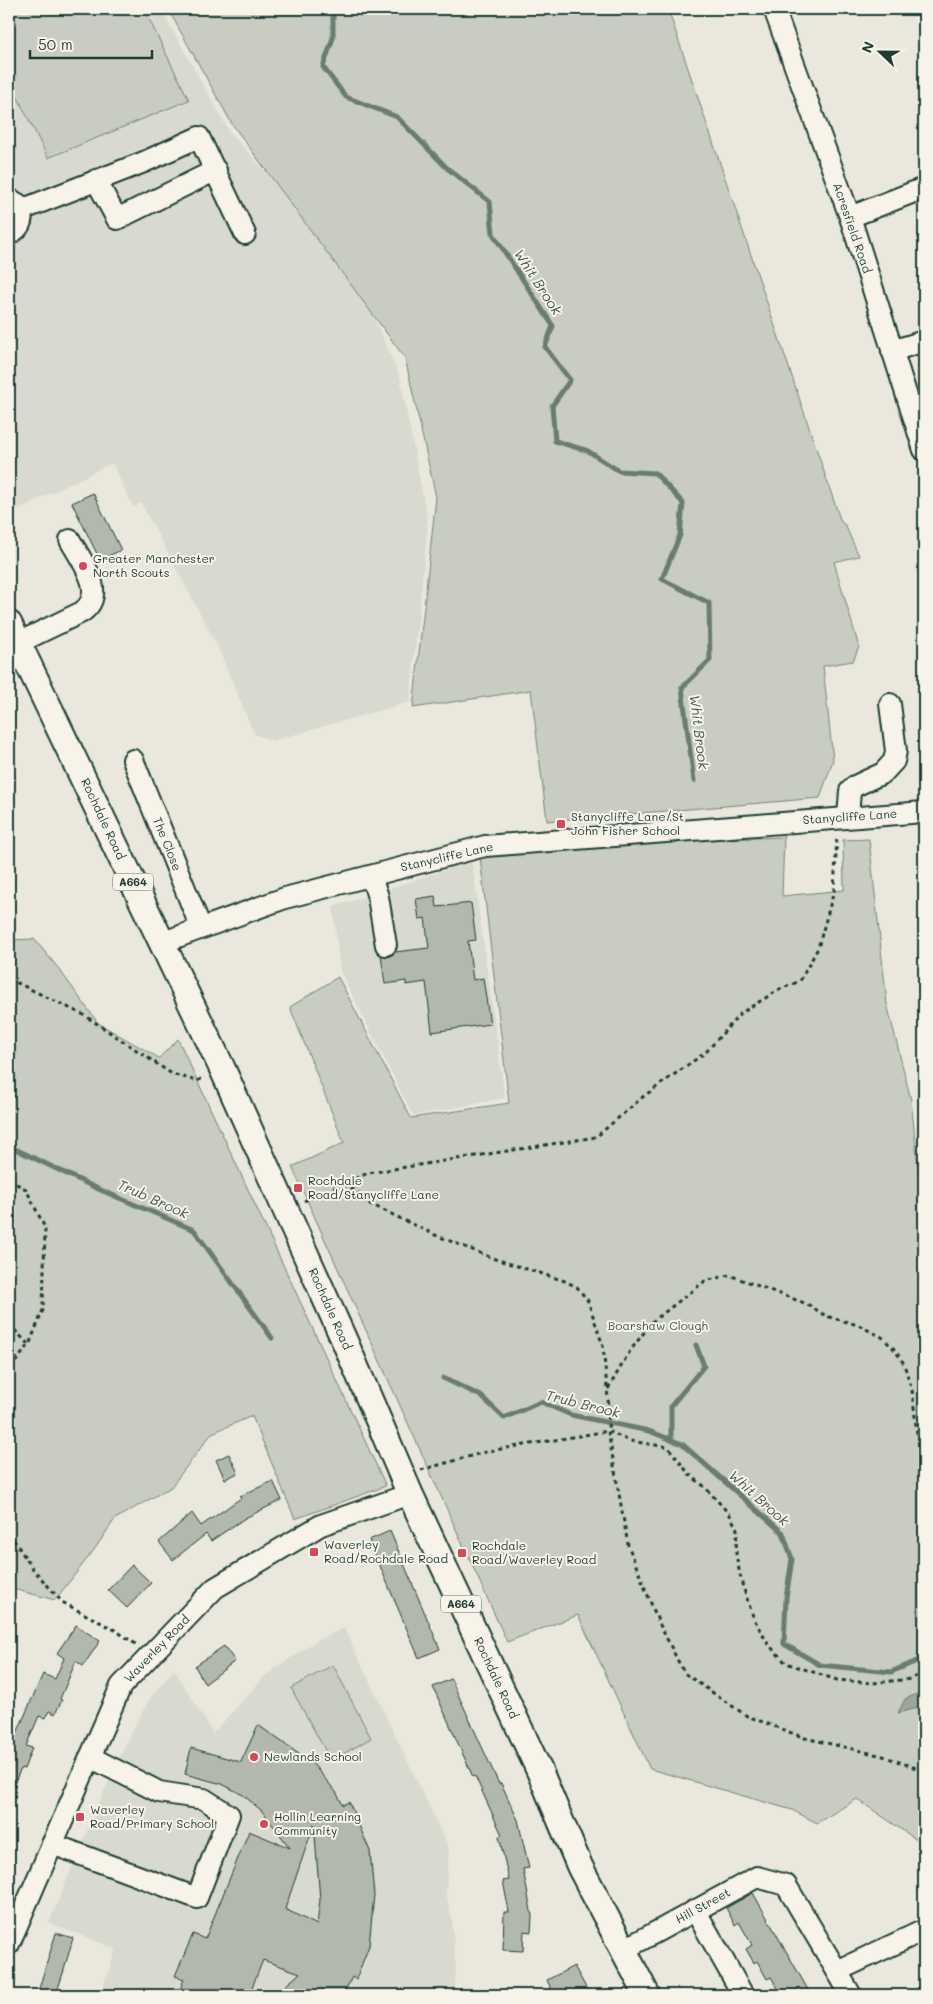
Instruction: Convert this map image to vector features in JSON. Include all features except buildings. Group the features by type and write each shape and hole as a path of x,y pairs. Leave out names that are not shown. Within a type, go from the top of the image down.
{"main road":[{"name":"Rochdale Road","path":"13,634 83,775 161,943 222,1068 407,1484 540,1772 580,1867 647,1995"}],"street":[{"name":"Acresfield Road","path":"774,9 850,217 924,450"},
{"path":"9,234 14,232 22,222 15,204 96,180 144,162 199,137 245,234"},
{"path":"96,180 117,219 216,170"},
{"path":"850,217 924,188"},
{"path":"892,351 924,341"},
{"path":"13,634 82,612 89,607 94,589 70,540"},
{"path":"843,818 848,796 852,788 883,773 894,761 896,751 890,704"},
{"name":"The Close","path":"134,760 201,928"},
{"name":"Stanycliffe Lane","path":"161,943 285,898 485,846 924,812"},
{"path":"370,876 378,897 386,945"},
{"name":"Waverley Road","path":"9,1944 121,1686 215,1588 321,1526 407,1484"},
{"path":"52,1844 197,1898 229,1815 204,1800 159,1792 90,1757"},
{"name":"Hill Street","path":"623,1950 757,1876 786,1885 837,1971"},
{"path":"695,1910 743,1995"},
{"path":"851,1995 837,1971 920,1932 924,1934"}],"path":[{"path":"285,1208 368,1173 596,1137 644,1096 706,1052 741,1013 780,989 800,981 818,948 834,891 843,818"},
{"path":"9,978 84,1015 172,1074 197,1081"},
{"path":"9,1180 26,1189 45,1228 43,1310 29,1345 9,1370"},
{"path":"344,1184 358,1193 364,1201 435,1235 577,1287 588,1301 602,1346 608,1389 608,1431 628,1544 658,1621 684,1673 747,1716 806,1738 883,1756 924,1771"},
{"path":"608,1389 630,1351 652,1322 705,1281 729,1275 806,1304 826,1316 858,1325 882,1337 895,1350 904,1364 912,1390 917,1434 924,1445"},
{"path":"9,1324 29,1345"},
{"path":"9,1359 18,1358"},
{"path":"407,1484 463,1459 489,1451 608,1431 630,1441 668,1448 689,1474 706,1486 730,1516 737,1529 736,1554 742,1584 754,1619 768,1644 786,1663 837,1680 874,1683 911,1678 924,1672"},
{"path":"9,1533 33,1569 62,1602 115,1630 150,1656"}],"shaded area":[{"path":"9,9 161,9 229,131 353,269 400,377 428,522 410,702 272,741 254,734 217,645 141,503 133,507 112,463 9,514"},
{"path":"472,861 505,1098 413,1116 340,971 333,907"},
{"name":"Hollin Learning Community","path":"344,1628 449,1848 446,1892 452,1920 456,1966 455,1995 103,1995 103,1986 116,1949 49,1923 100,1800 129,1736 150,1698 174,1669 213,1733 266,1675 314,1642"},
{"path":"924,1691 924,1706 898,1713 905,1699"}],"green space":[{"path":"9,9 144,9 189,100 48,158 9,80"},
{"path":"168,9 668,9 841,522 845,525 859,556 834,562 859,647 853,661 823,666 833,760 820,798 547,821 531,690 413,708 436,497 405,358 232,124"},
{"name":"Boarshaw Clough","path":"784,837 782,896 844,890 843,840 869,839 887,1004 911,1100 924,1224 924,1845 857,1799 817,1823 792,1810 650,1769 578,1615 507,1642 292,1167 344,1143 290,1007 338,977 411,1118 509,1103 480,857 646,842"},
{"path":"34,939 59,969 98,1023 159,1058 178,1039 386,1486 295,1519 252,1416 212,1433 171,1487 115,1519 94,1550 55,1600 9,1588 9,940"},
{"path":"333,1665 371,1738 331,1761 291,1688"}],"waterway":[{"name":"Whit Brook","path":"333,9 333,38 323,67 346,97 397,117 447,168 490,202 493,234 553,326 545,347 570,380 552,406 555,441 588,451 619,471 655,473 683,503 680,535 662,579 709,603 710,660 682,688 694,781"},
{"name":"Trub Brook","path":"9,1146 96,1188 194,1230 272,1338"},
{"name":"Whit Brook","path":"671,1440 671,1406 704,1366 696,1345"},
{"name":"Whit Brook","path":"443,1378 481,1396 504,1418 541,1402 571,1415 649,1431 682,1444 783,1533 792,1559 786,1598 784,1644 820,1665 891,1672 924,1658"}],"place":[{"name":"Greater Manchester North Scouts","path":"83,566"},
{"name":"Stanycliffe Lane/St John Fisher School","path":"561,824"},
{"name":"Rochdale Road/Stanycliffe Lane","path":"298,1188"},
{"name":"Waverley Road/Rochdale Road","path":"314,1552"},
{"name":"Rochdale Road/Waverley Road","path":"462,1553"},
{"name":"Newlands School","path":"254,1757"},
{"name":"Waverley Road/Primary School","path":"80,1817"},
{"name":"Hollin Learning Community","path":"264,1824"}]}
